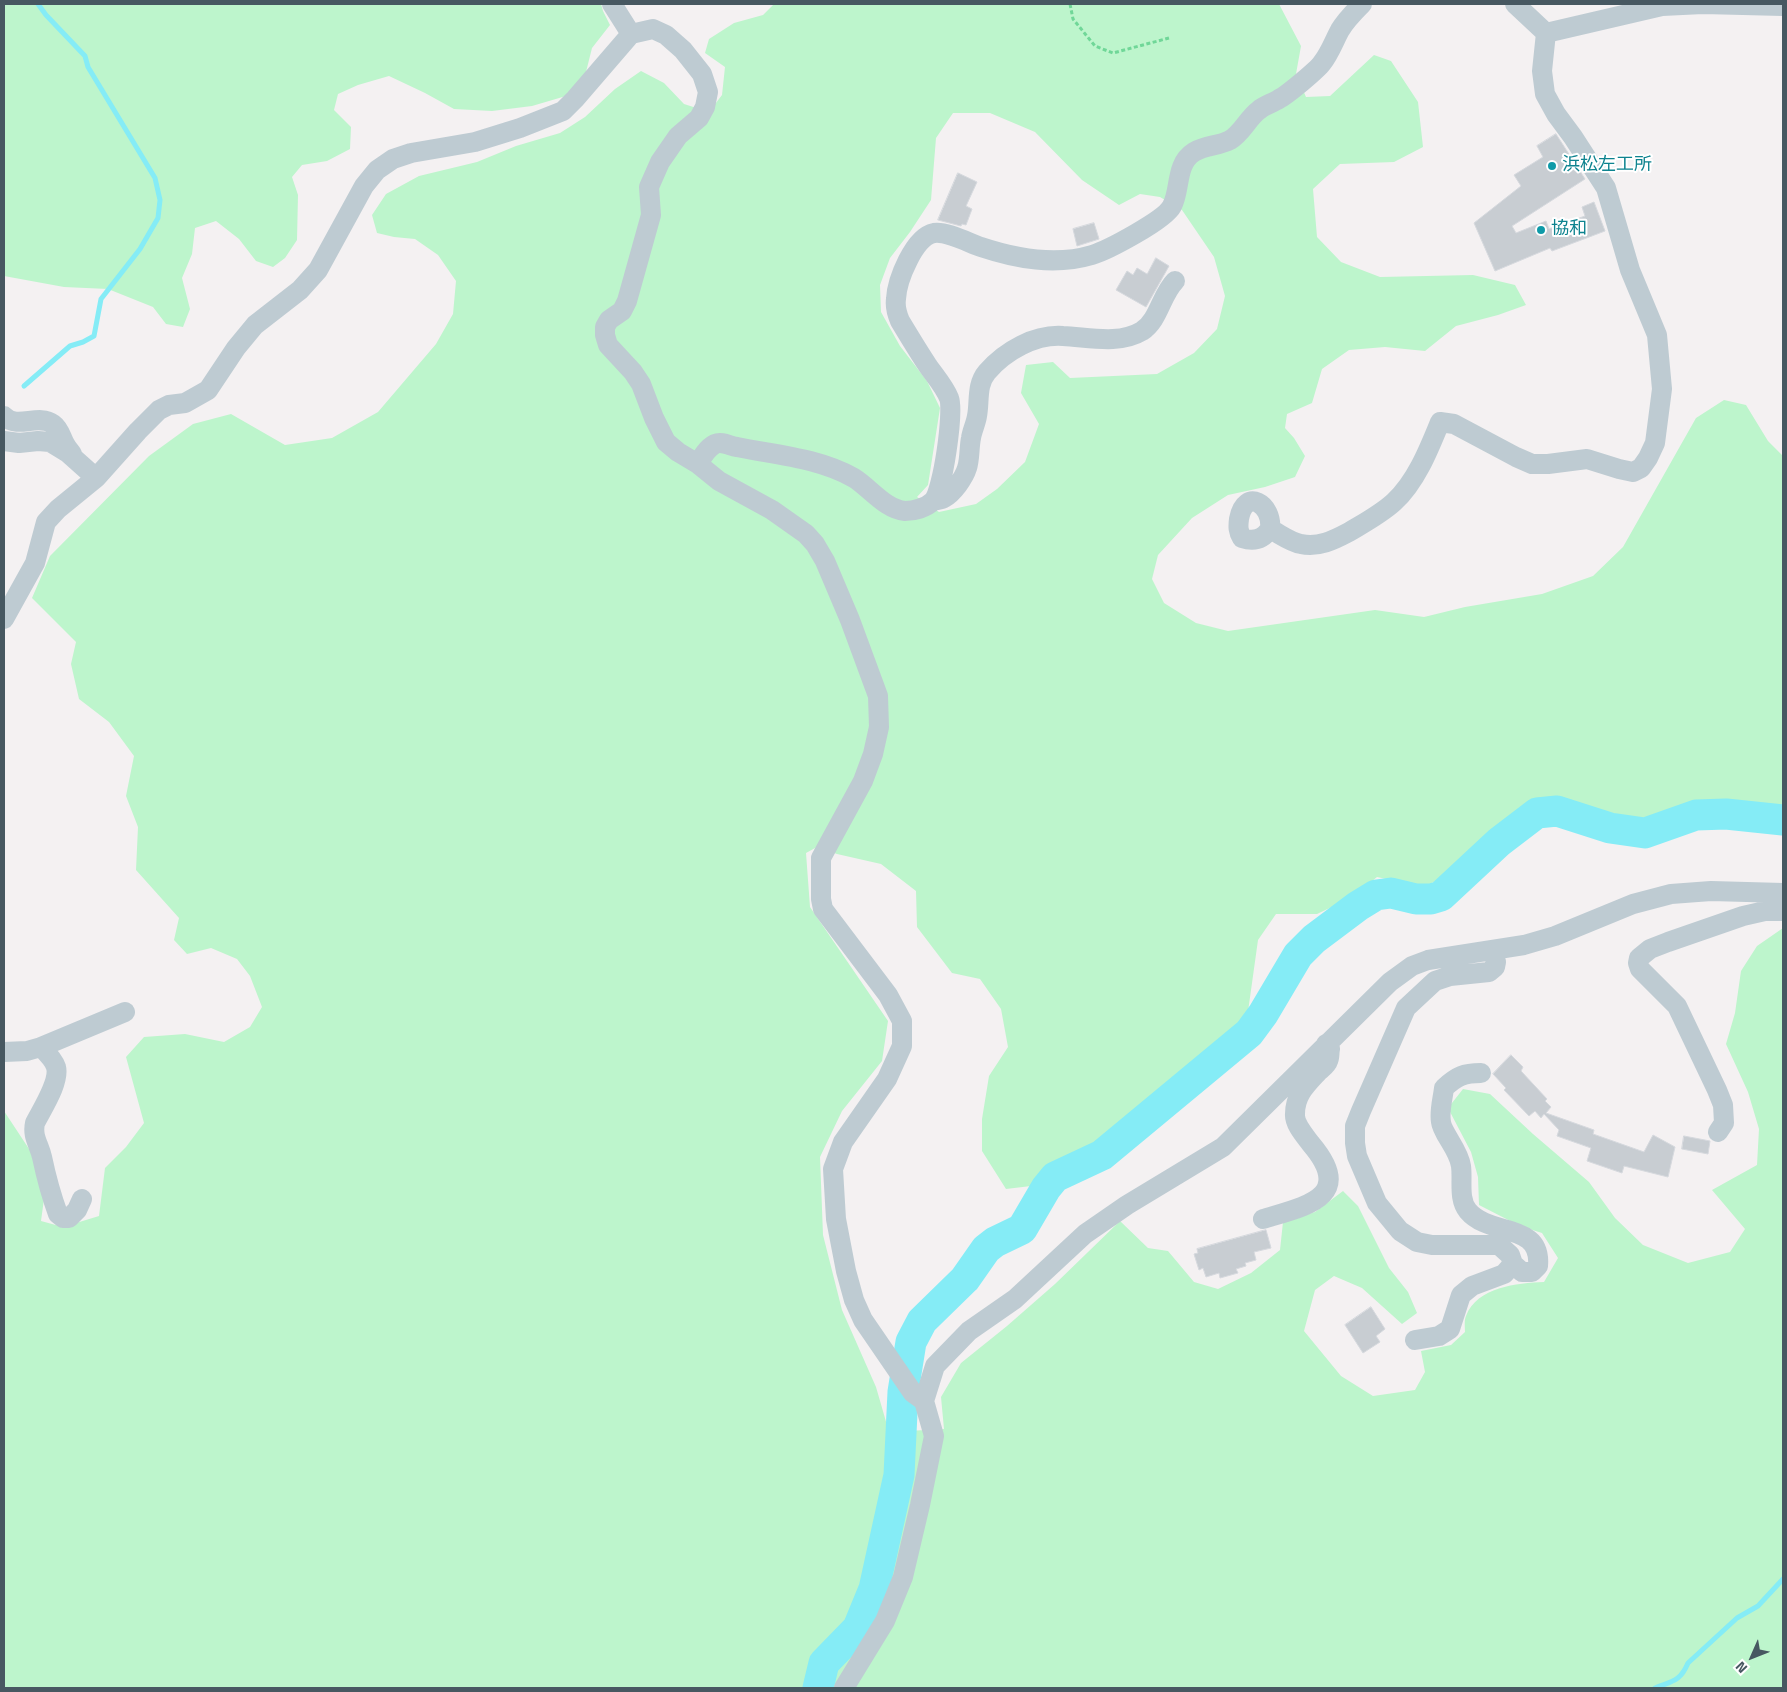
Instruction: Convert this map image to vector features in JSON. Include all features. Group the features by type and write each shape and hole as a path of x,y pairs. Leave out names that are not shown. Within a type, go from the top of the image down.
{"street":[{"path":"612,4 630,34"},
{"path":"698,464 711,447 716,443 724,443 832,468 854,478 888,505 896,509 905,511 924,507 933,500 940,484 950,431 950,399 909,336 898,315 896,299 903,270 911,253 925,238 934,233 944,234 1026,260 1071,261 1095,254 1134,235 1170,210 1180,171 1184,163 1194,152 1222,144 1232,138 1259,110 1281,98 1322,64 1341,28 1349,16 1362,4"},
{"path":"1515,4 1546,33"},
{"path":"1546,33 1662,6 1703,4 1783,6"},
{"path":"4,619 35,563 46,522 58,509 96,478 159,410 185,403 208,390 236,348 255,325 300,290 318,270 364,186 377,170 393,158 475,142 520,128 563,111 630,34 653,29 666,34 683,50 702,74 708,92 705,107 699,118 678,136 660,162 649,187 651,216 628,301 622,312 609,320 605,327 608,345 633,372 641,384 654,418 666,442 719,481 772,510 806,534 815,544 825,561 850,620 878,696 879,727 873,754 863,781 821,858 820,899 823,908 888,995 902,1021 902,1046 887,1079 843,1142 833,1169 836,1219 846,1271 854,1300 863,1320 914,1392 924,1401 934,1436 903,1577 885,1622 844,1688"},
{"path":"1270,529 1302,544 1316,544 1332,541 1374,516 1395,502 1411,481 1428,452 1440,422 1454,424 1532,464 1587,459 1633,472 1641,468 1648,458 1655,443 1662,388 1657,335 1630,270 1606,188 1556,114 1545,94 1542,71 1546,33"},
{"path":"933,500 943,499 961,480 967,469 970,439 977,416 980,387 986,373 1006,354 1025,343 1062,335 1106,339 1133,336 1144,330 1153,320 1168,287 1174,281"},
{"path":"4,416 14,422 38,420 50,422 55,426 64,444 78,462"},
{"path":"4,441 30,443 38,440 50,442 78,462 96,478"},
{"path":"924,1401 935,1366 969,1331 1015,1298 1085,1234 1127,1205 1223,1147 1390,982 1412,966 1436,959 1524,945 1555,936 1633,904 1671,894 1711,891 1783,893"},
{"path":"1718,1132 1724,1123 1724,1105 1718,1090 1677,1006 1640,969 1639,958 1650,949 1743,916 1765,911 1783,911"},
{"path":"1482,1074 1468,1073 1454,1079 1444,1088 1440,1123 1457,1151 1462,1165 1462,1198 1466,1209 1475,1219 1484,1224 1525,1236 1537,1250 1539,1256 1538,1266 1532,1272 1522,1272 1514,1264 1510,1255 1499,1245 1432,1245 1417,1242 1400,1231 1376,1203 1357,1156 1355,1143 1356,1126 1361,1111 1406,1008 1435,981 1450,976 1489,972 1496,962 1493,951"},
{"path":"4,1052 27,1051 41,1047 126,1012"},
{"path":"1263,1219 1306,1206 1323,1194 1329,1184 1329,1170 1322,1157 1304,1135 1294,1117 1297,1097 1306,1084 1328,1062 1330,1049 1326,1044"},
{"path":"41,1047 56,1066 56,1076 52,1090 35,1123 34,1140 42,1155 44,1172 58,1214 63,1218 73,1216 82,1200"},
{"path":"1415,1340 1439,1336 1450,1329 1461,1295 1472,1286 1504,1274 1514,1264"}],"path":[{"path":"1070,4 1073,19 1095,46 1113,53 1169,38"}],"green space":[{"path":"4,4 601,4 610,25 592,48 585,76 566,96 532,106 492,111 454,109 389,76 358,85 338,94 334,110 351,127 350,149 327,161 302,165 292,177 298,195 297,240 285,258 273,267 256,261 239,239 216,221 195,228 192,254 182,278 190,309 183,327 166,324 153,307 108,289 64,287 4,276"},
{"path":"774,4 1279,4 1301,46 1296,74 1306,97 1330,96 1374,55 1391,61 1418,102 1423,147 1394,162 1340,164 1313,189 1317,237 1341,262 1380,277 1473,275 1515,285 1526,305 1498,315 1456,326 1425,351 1385,347 1349,350 1322,369 1312,403 1287,414 1285,428 1294,438 1305,456 1295,477 1265,487 1228,495 1192,518 1158,555 1152,579 1164,603 1196,623 1228,631 1375,610 1424,617 1465,607 1542,594 1593,576 1623,547 1696,418 1724,400 1746,405 1768,441 1783,456 1783,810 1728,800 1690,803 1639,820 1605,814 1559,801 1533,809 1478,842 1449,875 1423,887 1377,877 1353,897 1317,914 1276,914 1258,940 1246,1026 1188,1066 1084,1152 1050,1170 1031,1186 1006,1189 982,1151 982,1119 989,1076 1008,1047 1001,1009 980,979 952,973 917,927 916,891 881,864 837,854 817,847 806,853 810,907 888,1021 882,1061 842,1111 820,1157 823,1235 842,1310 876,1387 889,1432 944,1429 941,1397 961,1363 1055,1284 1120,1221 1148,1248 1168,1251 1194,1282 1218,1289 1251,1273 1280,1250 1283,1222 1315,1212 1343,1191 1358,1206 1389,1268 1408,1292 1417,1313 1402,1324 1362,1288 1334,1276 1315,1290 1304,1331 1341,1376 1373,1396 1415,1390 1425,1372 1421,1351 1451,1345 1465,1332 1465,1318 1471,1306 1488,1293 1499,1288 1544,1282 1558,1258 1542,1233 1520,1226 1479,1205 1478,1177 1471,1152 1448,1108 1463,1089 1490,1094 1589,1182 1615,1218 1643,1245 1688,1263 1730,1252 1745,1229 1712,1190 1757,1165 1759,1129 1748,1092 1726,1044 1735,1013 1741,971 1757,946 1783,928 1783,1688 4,1688 4,1111 37,1161 44,1199 41,1221 63,1227 99,1216 105,1168 126,1147 144,1123 126,1057 144,1037 185,1034 224,1042 250,1027 262,1007 250,976 237,959 211,948 187,954 174,940 179,918 136,870 138,827 126,796 134,756 109,722 79,699 71,664 76,642 32,598 50,556 149,456 193,424 231,414 285,445 332,438 378,412 436,344 453,314 456,281 438,255 415,239 377,233 372,215 386,194 419,176 477,162 516,146 560,133 585,117 615,89 641,71 664,83 684,104 709,112 722,95 725,67 705,53 709,39 734,23 763,15","holes":["953,113 990,113 1035,132 1082,180 1119,205 1140,194 1160,197 1182,210 1214,257 1225,296 1217,329 1194,353 1157,374 1070,378 1053,362 1026,365 1021,393 1039,424 1025,462 997,489 976,504 939,512 917,497 928,485 940,408 927,381 900,346 881,312 880,285 890,258 931,200 936,138"]}],"building":[{"name":"協和","path":"1556,134 1585,179 1512,226 1516,233 1546,221 1549,229 1585,216 1582,207 1594,202 1605,231 1552,251 1550,248 1495,271 1474,223 1521,186 1514,175 1543,157 1537,146"},
{"path":"958,173 977,182 966,206 972,209 966,225 962,224 961,226 938,220"},
{"path":"1094,223 1099,239 1077,246 1073,229"},
{"path":"1156,258 1169,266 1146,307 1116,290 1127,271 1133,275 1137,268 1147,274"},
{"path":"1511,1055 1523,1067 1521,1071 1547,1099 1545,1101 1551,1107 1546,1113 1594,1130 1593,1134 1644,1152 1653,1135 1675,1147 1668,1177 1624,1166 1622,1173 1587,1161 1591,1148 1557,1136 1559,1130 1544,1114 1541,1118 1535,1111 1529,1116 1504,1090 1506,1088 1493,1074"},
{"path":"1684,1136 1710,1141 1708,1154 1682,1149"},
{"path":"1266,1230 1271,1248 1254,1252 1256,1260 1245,1263 1246,1266 1236,1269 1238,1273 1220,1278 1219,1273 1206,1277 1203,1268 1199,1270 1194,1254 1198,1253 1197,1249"},
{"path":"1371,1307 1385,1329 1376,1336 1380,1342 1363,1353 1345,1325"}],"waterway":[{"path":"24,386 70,346 94,336 101,299 140,249 158,218 160,200 155,178 88,67 85,56 38,4"},
{"path":"818,1688 824,1663 858,1628 874,1589 899,1475 903,1392 911,1342 922,1321 965,1279 986,1249 995,1242 1022,1229 1046,1188 1055,1177 1102,1155 1249,1033 1263,1014 1298,955 1314,939 1376,895 1391,893 1416,899 1431,899 1441,896 1499,842 1537,813 1557,811 1610,828 1645,833 1696,815 1726,814 1783,820"},
{"path":"1655,1688 1679,1677 1688,1663 1737,1618 1758,1606 1783,1579"}],"place":[{"name":"浜松左工所","path":"1552,166"},
{"name":"協和","path":"1541,230"}]}
